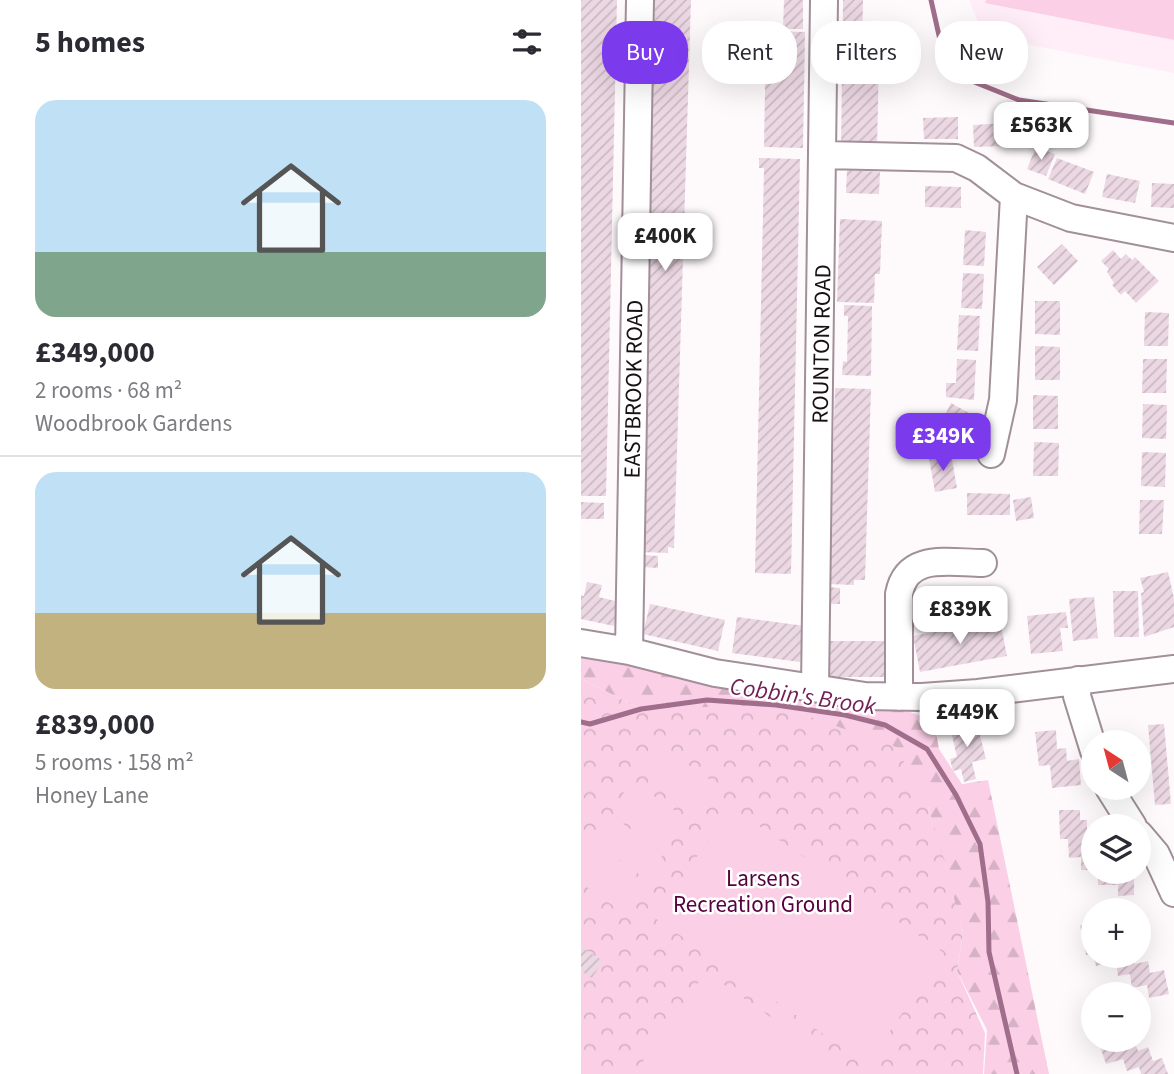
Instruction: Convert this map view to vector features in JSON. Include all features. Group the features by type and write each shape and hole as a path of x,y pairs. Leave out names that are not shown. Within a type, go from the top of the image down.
{"street":[{"name":"EASTBROOK ROAD","path":"629,651 640,0"},
{"name":"ROUNTON ROAD","path":"815,688 824,0"},
{"path":"824,155 956,158 977,168 1014,196 1071,218 1174,238"},
{"path":"991,454 1003,400 1014,196"},
{"path":"899,697 902,579 911,568 929,563 983,563"},
{"path":"581,643 629,651 715,673 865,696 899,697 978,692 1174,669"},
{"path":"1077,680 1077,696 1088,730"},
{"path":"1151,848 1174,893"}],"shaded area":[{"path":"969,0 1174,0 1174,73 1028,45 1028,21 978,21"}],"green space":[{"path":"986,0 1174,0 1174,40 985,3"},
{"path":"581,651 736,684 910,712 934,721 939,749 962,784 988,780 1049,1074 984,1074 987,1030 957,971 963,933 928,807 702,708 641,709 581,679"},
{"name":"Larsens Recreation Ground","path":"581,679 641,709 776,705 896,747 928,807 944,859 963,933 957,971 985,1033 983,1074 581,1074"},
{"path":"659,745 712,781 695,806 642,770"},
{"path":"632,781 687,819 669,845 614,807"},
{"path":"731,807 944,953 867,1064 655,918"},
{"path":"609,814 664,853 646,879 591,841"},
{"path":"585,848 640,886 622,912 581,883 581,853"},
{"path":"706,972 852,1074 634,1074"}],"building":[{"path":"581,0 617,0 617,21 602,21 602,84 615,84 606,496 581,496"},
{"path":"655,0 691,0 674,548 668,547 668,553 640,552 653,84 688,84 688,21 654,21"},
{"path":"784,0 803,0 803,29 797,29 797,21 783,21"},
{"path":"843,0 863,0 863,21 843,21"},
{"path":"797,32 805,32 803,148 764,147 765,84 797,84"},
{"path":"842,84 878,84 877,148 841,148"},
{"path":"958,117 958,139 924,139 923,118"},
{"path":"1008,123 1009,146 974,147 973,125"},
{"path":"1036,147 1055,154 1046,176 1027,169"},
{"path":"759,158 800,159 791,574 755,573 764,168 759,168"},
{"path":"1057,158 1094,172 1085,194 1048,179"},
{"path":"847,170 880,172 879,194 846,193"},
{"path":"1107,174 1140,181 1135,203 1102,197"},
{"path":"1152,183 1174,184 1174,208 1151,207"},
{"path":"925,186 961,187 961,208 925,207"},
{"path":"840,219 882,221 880,274 875,274 874,303 837,302"},
{"path":"965,230 986,232 984,266 963,265"},
{"path":"1062,244 1078,261 1054,285 1037,267"},
{"path":"1113,250 1121,259 1126,254 1132,260 1135,257 1159,281 1136,303 1125,291 1121,295 1112,285 1114,283 1107,272 1109,269 1101,261"},
{"path":"963,273 984,274 982,309 961,308"},
{"path":"1035,301 1060,301 1060,335 1035,334"},
{"path":"844,305 872,306 871,376 842,375 843,361 847,362 848,316 844,316"},
{"path":"1145,312 1169,313 1168,346 1144,346"},
{"path":"959,315 980,316 978,351 957,350"},
{"path":"1035,346 1060,347 1060,380 1035,380"},
{"path":"957,359 976,360 974,400 946,397 946,383 956,383"},
{"path":"1143,359 1167,359 1166,393 1142,393"},
{"path":"835,388 871,389 865,580 854,580 854,585 829,584"},
{"path":"1033,395 1058,396 1058,429 1033,429"},
{"path":"951,403 969,413 954,443 936,434"},
{"path":"1143,404 1167,405 1166,439 1142,438"},
{"path":"1034,442 1059,443 1058,476 1033,476"},
{"path":"1142,452 1166,453 1165,487 1141,486"},
{"path":"951,454 957,488 935,492 929,458"},
{"path":"967,493 1010,494 1010,515 967,515"},
{"path":"1031,497 1034,518 1016,521 1013,500"},
{"path":"1140,500 1164,500 1162,534 1139,534"},
{"path":"581,502 604,503 604,519 581,519"},
{"path":"643,555 658,556 658,568 643,567"},
{"path":"1168,572 1174,598 1174,627 1144,637 1141,593 1144,592 1140,578"},
{"path":"587,582 602,585 599,597 619,602 614,626 581,619 581,595 584,596"},
{"path":"825,587 840,588 840,604 825,604"},
{"path":"1113,591 1138,591 1139,637 1114,637"},
{"path":"1094,597 1098,638 1073,641 1069,599"},
{"path":"650,604 725,620 718,651 643,634"},
{"path":"1066,612 1068,628 1060,628 1063,651 1031,654 1027,616"},
{"path":"737,617 805,626 800,662 732,653"},
{"path":"1000,620 1007,656 920,672 913,636"},
{"path":"823,641 894,641 894,677 823,677"},
{"path":"976,720 986,759 972,762 976,779 964,782 961,769 953,771 950,759 957,757 950,727"},
{"path":"1164,724 1171,804 1155,805 1151,730 1148,730 1148,725"},
{"path":"1056,730 1057,749 1066,748 1067,761 1079,759 1081,785 1052,788 1050,765 1039,766 1035,732"},
{"path":"1059,810 1080,810 1081,857 1069,858 1068,839 1060,839"},
{"path":"1134,884 1134,895 1118,896 1118,885 1098,885"},
{"path":"581,947 603,961 592,978 581,971"},
{"path":"1117,968 1149,968 1150,973 1164,970 1169,994 1151,998 1151,982 1131,982 1130,974 1118,976"},
{"path":"1102,1052 1150,1052 1153,1061 1162,1058 1168,1074 1141,1074 1139,1067 1127,1071 1123,1059 1106,1064"}],"waterway":[{"path":"931,0 947,71 1019,100 1174,123"},
{"name":"Cobbin's Brook","path":"581,722 590,724 641,709 707,700 776,705 845,715 885,725 927,749 956,795 980,844 988,902 989,952 1017,1074"}]}
